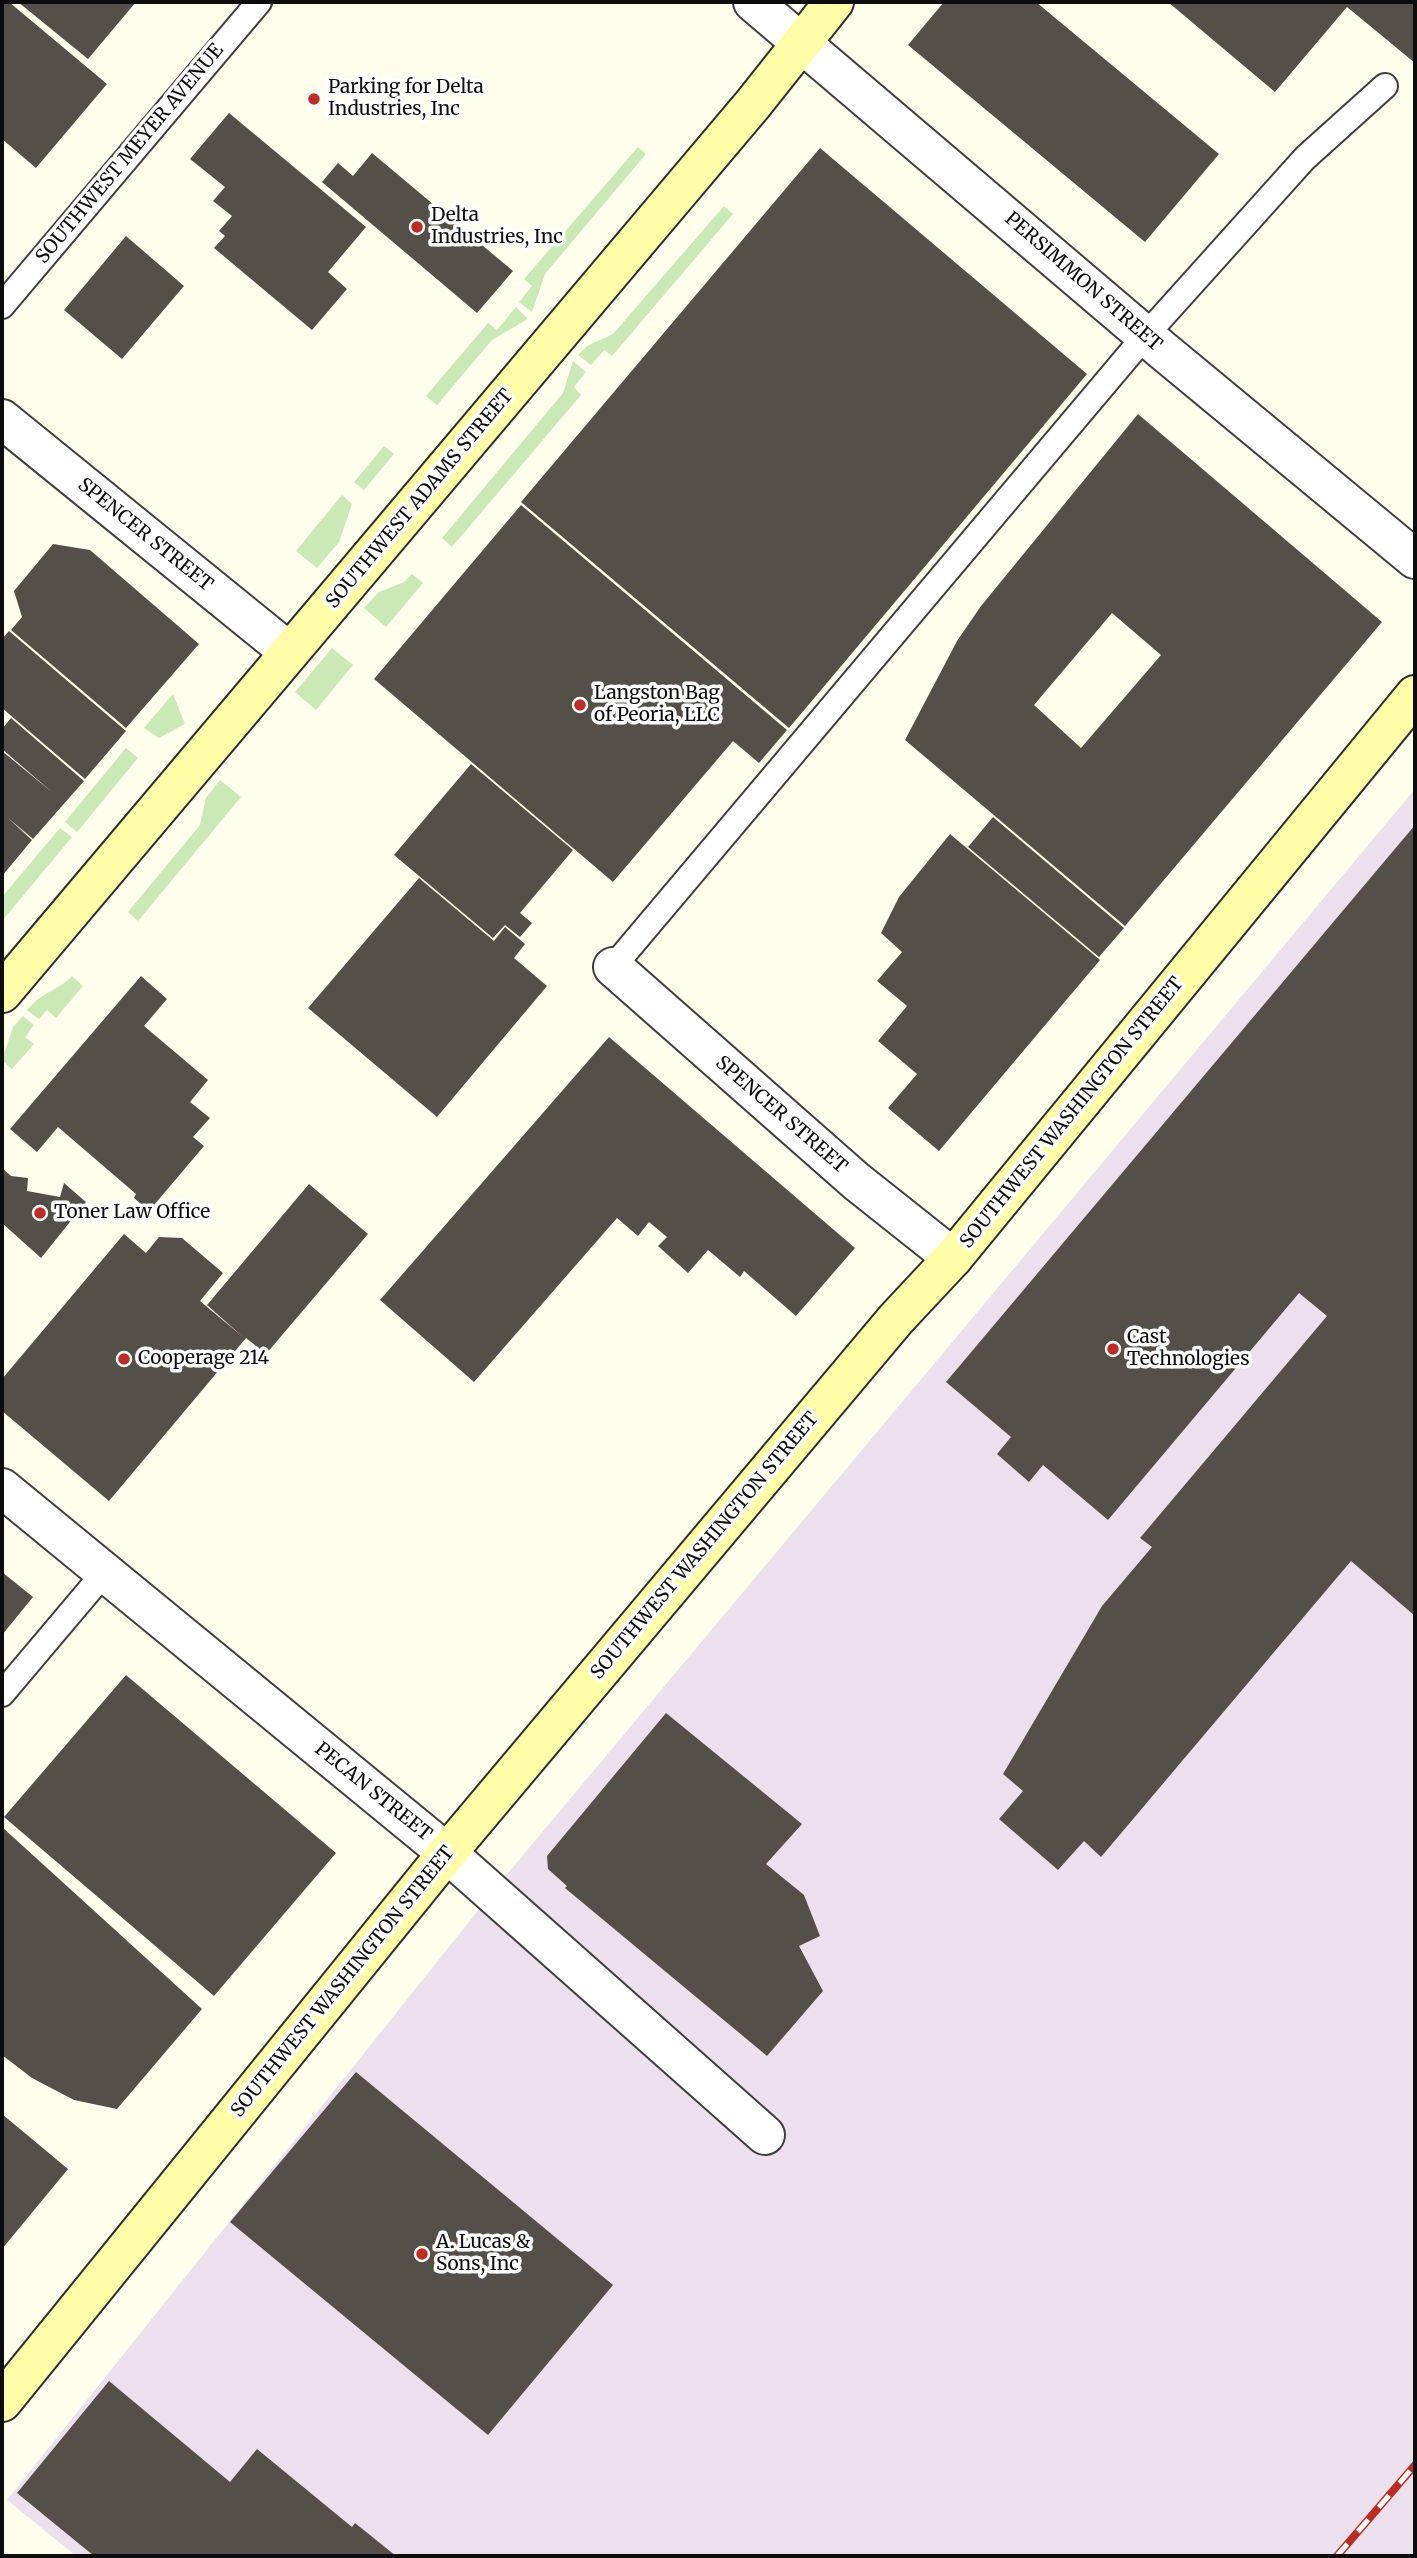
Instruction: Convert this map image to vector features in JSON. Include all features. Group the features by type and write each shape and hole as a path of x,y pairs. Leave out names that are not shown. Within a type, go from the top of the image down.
{"main road":[{"name":"SOUTHWEST ADAMS STREET","path":"2,993 288,651 753,104 834,2"},
{"name":"SOUTHWEST WASHINGTON STREET","path":"2,2402 447,1853 896,1319 953,1258 1415,695"}],"street":[{"name":"PERSIMMON STREET","path":"753,2 1145,336 1415,559"},
{"name":"SPENCER STREET","path":"2,419 288,651"},
{"name":"SPENCER STREET","path":"613,967 856,1181 953,1258"},
{"name":"PECAN STREET","path":"2,1488 447,1853 765,2135"}],"lane":[{"name":"SOUTHWEST MEYER AVENUE","path":"2,306 259,2"},
{"path":"613,967 1145,336 1305,158 1385,86"},
{"path":"2,1694 105,1572"}],"shaded area":[{"path":"1415,789 1415,2556 76,2556 7,2500 508,1873"}],"green space":[{"path":"638,147 646,154 545,274 532,312 519,302 532,286 524,279"},
{"path":"724,206 733,214 612,356 604,350 591,365 578,355 587,346 613,334"},
{"path":"516,307 526,320 492,340 437,405 426,396 488,323 497,330"},
{"path":"573,361 586,372 574,387 581,395 452,547 442,538 563,393"},
{"path":"384,446 394,454 364,490 354,482"},
{"path":"342,495 352,504 339,542 317,568 296,551"},
{"path":"412,574 423,583 386,627 364,608 379,592 404,582"},
{"path":"332,648 353,665 316,710 295,692"},
{"path":"173,694 185,724 159,738 144,728"},
{"path":"126,748 138,758 77,832 65,822"},
{"path":"220,780 241,797 138,921 128,912 200,825 206,798"},
{"path":"60,828 72,837 2,921 2,897"},
{"path":"72,976 83,986 56,1018 47,1010 39,1019 27,1010 39,998"},
{"path":"23,1016 34,1025 25,1037 34,1044 12,1069 2,1060 13,1027"}],"building":[{"path":"2,2 9,2 107,84 36,168 2,139"},
{"path":"18,2 136,2 88,59"},
{"path":"944,2 1036,2 1219,154 1145,242 908,45"},
{"path":"1168,2 1415,2 1415,63 1347,7 1275,92"},
{"path":"229,113 366,227 328,272 347,289 312,330 214,248 225,236 219,231 232,216 213,201 225,187 190,159"},
{"path":"820,148 1087,374 789,728 521,502"},
{"name":"Delta Industries, Inc","path":"372,153 513,271 477,313 322,182 338,163 353,176"},
{"path":"126,236 184,286 122,359 64,310"},
{"path":"1138,414 1382,622 1125,926 905,740 957,641 981,606","holes":["1112,613 1161,655 1081,748 1034,705"]},
{"name":"Langston Bag of Peoria, LLC","path":"521,505 787,730 759,763 733,741 613,882 374,679"},
{"path":"53,544 90,550 199,644 126,728 11,630 22,617 14,591"},
{"path":"9,631 126,731 85,779 2,708 2,639"},
{"path":"11,718 84,781 33,839 7,817 32,840 2,876 2,751 53,793 2,749 2,729"},
{"path":"471,764 573,850 520,913 532,923 520,937 505,925 493,938 394,855"},
{"path":"993,817 1124,928 1099,957 968,847"},
{"name":"Cast Technologies","path":"1415,825 1415,1616 1351,1561 1101,1857 1084,1841 1058,1870 999,1819 1023,1791 1003,1774 1102,1606 1152,1547 1140,1538 1327,1316 1299,1293 1108,1520 1043,1465 1029,1482 997,1454 1011,1437 946,1382"},
{"path":"950,834 1100,960 939,1151 888,1108 917,1074 878,1041 907,1006 877,981 902,952 881,933 899,897"},
{"path":"419,878 494,941 505,927 525,944 514,958 547,986 437,1117 308,1008"},
{"path":"141,976 167,999 144,1026 208,1080 190,1102 210,1118 193,1137 204,1146 149,1211 134,1198 136,1194 58,1127 37,1152 10,1129"},
{"path":"609,1037 855,1248 796,1316 744,1271 740,1277 708,1250 688,1273 658,1246 667,1237 649,1222 638,1236 617,1218 474,1382 380,1300"},
{"name":"Toner Law Office","path":"2,1168 11,1176 28,1178 27,1191 60,1197 64,1183 86,1202 41,1258 2,1223"},
{"name":"Cooperage 214","path":"309,1184 368,1234 266,1354 246,1338 109,1501 2,1411 2,1379 124,1234 146,1253 159,1237 182,1238 223,1273 200,1301 243,1337 207,1305"},
{"path":"2,1572 33,1597 2,1635"},
{"path":"126,1675 336,1853 214,1996 4,1817"},
{"path":"666,1713 802,1824 766,1864 804,1895 820,1936 799,1946 823,1991 767,2056 565,1888 567,1886 548,1869 547,1856"},
{"path":"2,1827 202,2009 117,2109 74,2100 32,2078 2,2055"},
{"name":"A. Lucas & Sons, Inc","path":"356,2072 613,2285 488,2435 230,2222"},
{"path":"2,2114 68,2169 2,2249"},
{"path":"109,2381 230,2482 257,2449 352,2527 355,2523 396,2556 94,2556 17,2493"}],"railway":[{"path":"1337,2556 1415,2465"}],"place":[{"name":"Parking for Delta Industries, Inc","path":"314,99"},
{"name":"Delta Industries, Inc","path":"417,227"},
{"name":"Langston Bag of Peoria, LLC","path":"580,705"},
{"name":"Toner Law Office","path":"40,1213"},
{"name":"Cast Technologies","path":"1113,1349"},
{"name":"Cooperage 214","path":"124,1359"},
{"name":"A. Lucas & Sons, Inc","path":"422,2254"}]}
